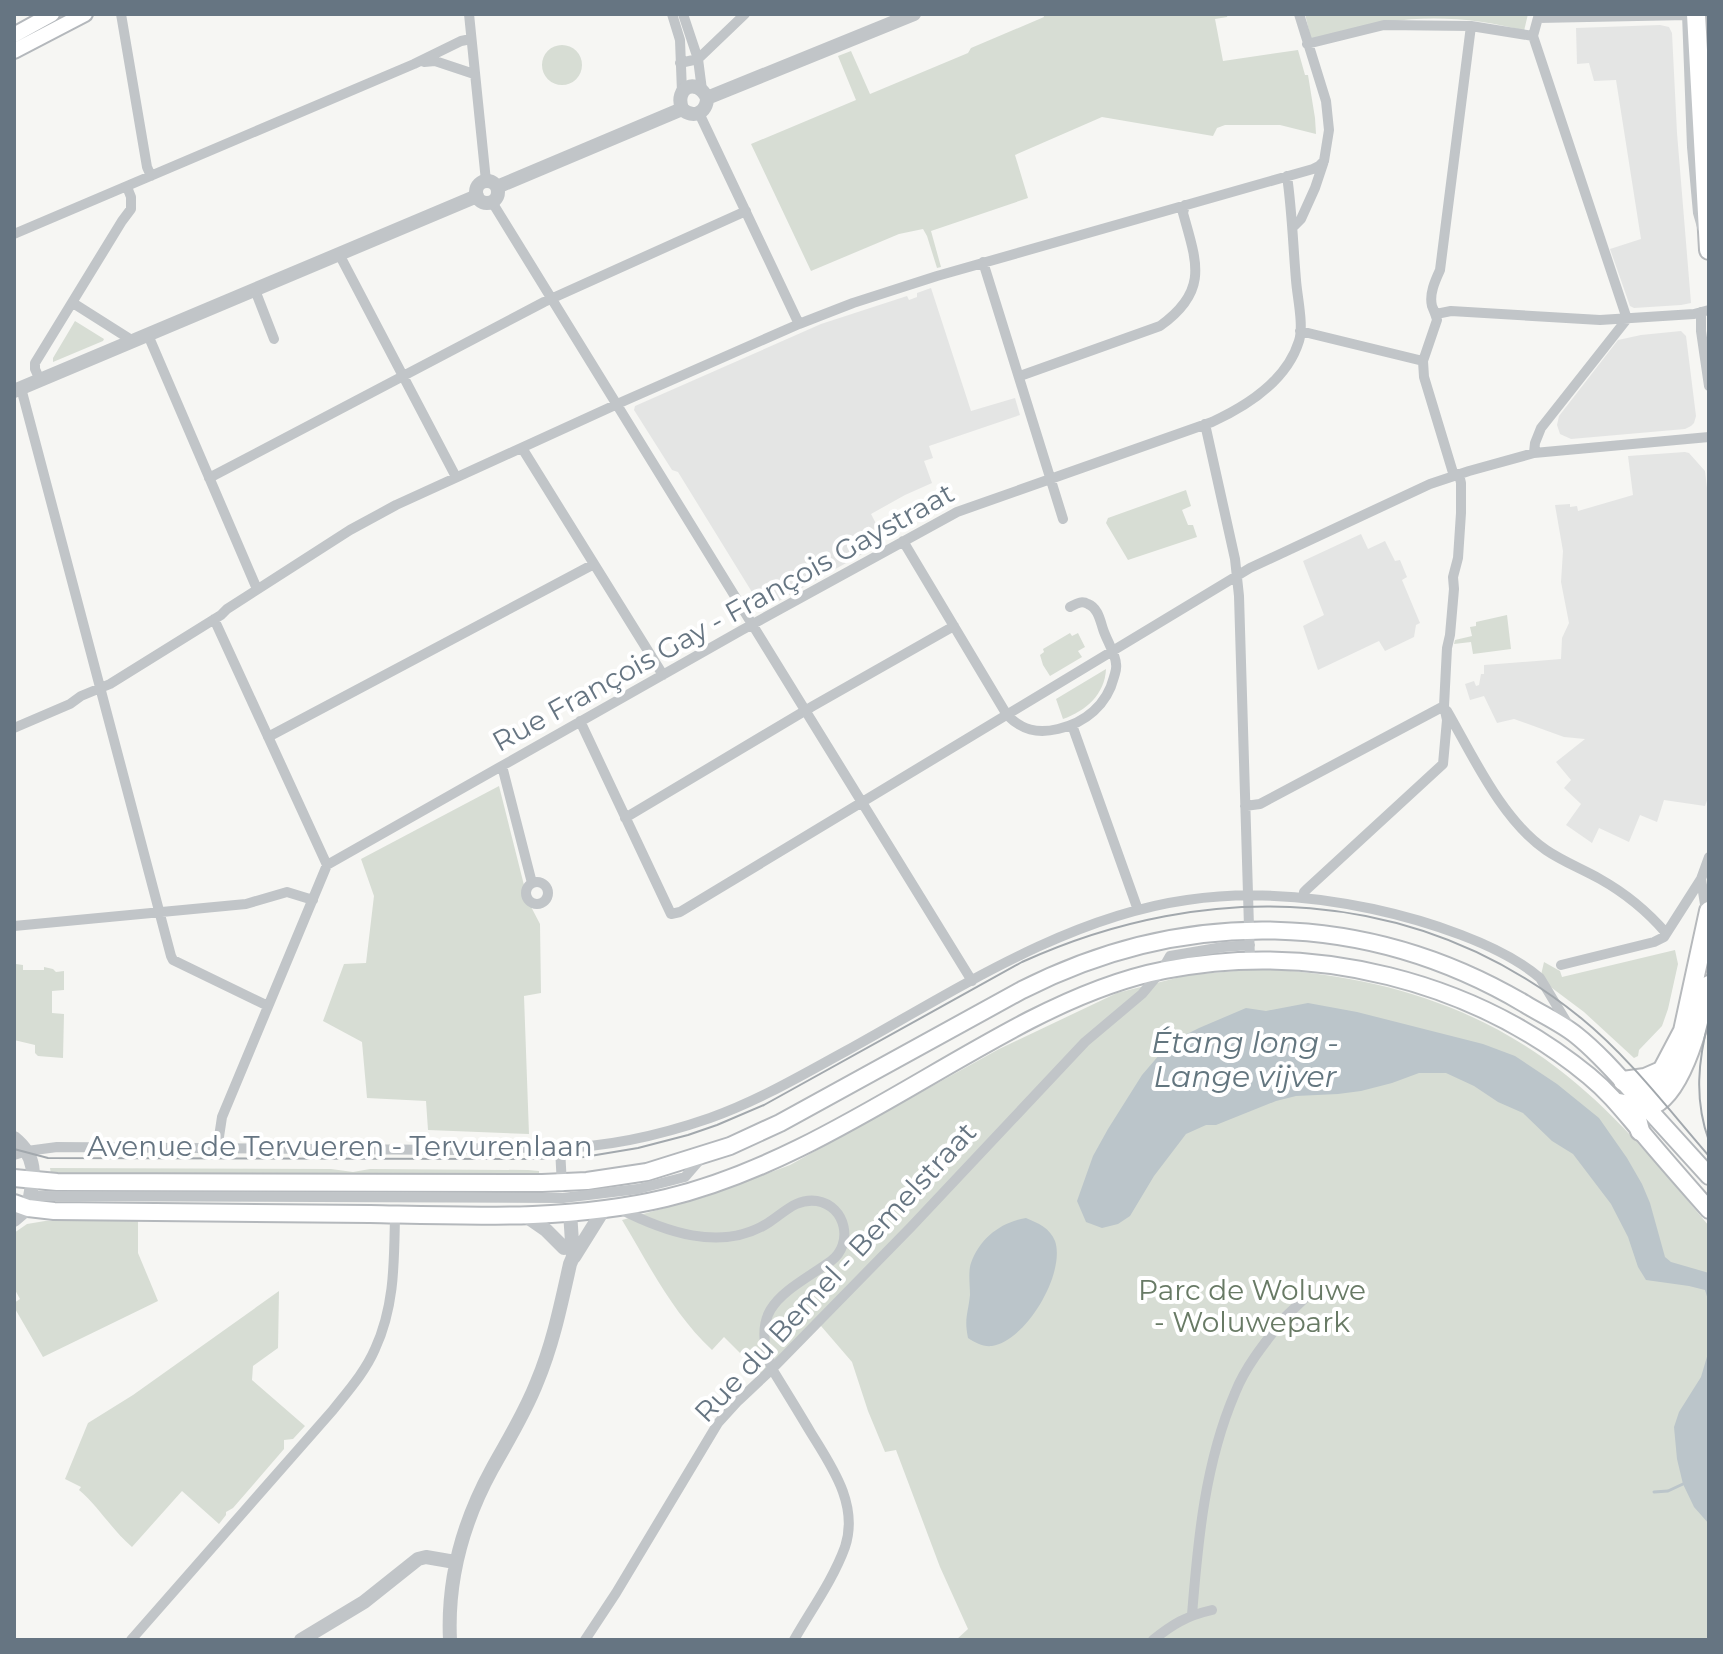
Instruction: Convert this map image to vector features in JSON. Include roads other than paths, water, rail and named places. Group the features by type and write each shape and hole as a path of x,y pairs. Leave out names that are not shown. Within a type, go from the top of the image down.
{"highway":[{"path":"1696,14 1709,250"},
{"path":"1707,14 1709,77"},
{"path":"1640,1131 1636,1104 1672,1054 1683,1031 1708,915"},
{"path":"1636,1104 1657,1103 1685,1063 1700,1023 1709,985"},
{"path":"1623,1081 1637,1080 1661,1071"}],"main road":[{"path":"14,35 52,14"},
{"path":"14,51 85,14"},
{"name":"Avenue de Tervueren - Tervurenlaan","path":"26,1197 564,1201 610,1208 689,1191 759,1167 1076,998 1125,980 1290,931 1348,938 1418,955 1458,969 1499,989 1575,1034 1623,1081 1636,1104"},
{"name":"Avenue de Tervueren - Tervurenlaan","path":"14,1178 26,1197 54,1211 523,1214 564,1201 587,1181 647,1172 704,1155 780,1123 1055,974 1086,961 1150,942 1204,933 1300,961 1390,976 1431,988 1479,1008 1522,1029 1586,1074 1636,1104 1709,1176"},
{"path":"1640,1131 1709,1210"}],"street":[{"path":"121,14 151,176"},
{"path":"469,14 474,74 491,184 497,197 492,202 482,202 477,196 478,186 491,184 682,109"},
{"path":"672,14 680,40 682,92 679,100 682,109 690,114 699,113 706,107 705,94 698,59 683,14"},
{"path":"680,63 698,59 745,14"},
{"path":"705,94 914,14"},
{"path":"1293,227 1301,219 1315,188 1324,161 1329,130 1326,101 1299,14"},
{"path":"1627,319 1533,36 1538,16 1687,14 1698,213 1700,225 1707,230"},
{"path":"1307,44 1384,25 1471,26 1533,36"},
{"path":"1303,898 1306,890 1443,764 1447,720 1444,706 1447,648 1453,577 1458,558 1461,483 1424,377 1423,361 1437,320 1432,296 1440,270 1471,26"},
{"path":"14,234 471,39"},
{"path":"414,64 435,61 474,74"},
{"path":"682,92 692,86 705,94"},
{"path":"699,113 799,324"},
{"path":"14,728 110,684 350,530 396,505 799,324 853,303 983,262 1313,169 1324,161"},
{"path":"1287,176 1300,331 1423,361"},
{"path":"44,378 41,354 122,221 122,190"},
{"path":"268,1006 173,960 171,956 18,390 477,196"},
{"path":"492,202 972,981"},
{"path":"1020,376 1160,326 1176,315 1190,295 1196,277 1197,263 1183,213 1185,205"},
{"path":"209,478 552,299 746,211"},
{"path":"339,254 456,477"},
{"path":"983,262 1063,519"},
{"path":"255,290 274,339"},
{"path":"73,303 133,341"},
{"path":"1436,314 1451,311 1587,320 1705,311 1701,331 1709,386"},
{"path":"1534,453 1541,428 1627,319"},
{"name":"Rue François Gay - François Gaystraat","path":"327,865 957,512 1205,424 1239,409 1276,379 1290,359 1300,331"},
{"path":"148,335 257,589"},
{"path":"1205,424 1235,559 1239,596 1250,945"},
{"path":"580,721 671,914 680,912 1250,568 1430,484 1534,453 1709,437"},
{"path":"522,448 663,675"},
{"path":"903,541 1007,715 1026,730 1053,731 1085,719 1097,709 1113,681 1116,664 1097,611 1081,602 1070,607"},
{"path":"268,737 594,564"},
{"path":"214,619 327,865 222,1117 217,1150"},
{"path":"625,818 954,626"},
{"path":"1245,806 1260,804 1444,706"},
{"path":"1444,706 1515,822 1545,849 1627,896 1652,916 1666,933"},
{"path":"1072,725 1138,910"},
{"path":"502,766 532,883"},
{"path":"1561,965 1664,937 1701,879 1709,857"},
{"path":"1701,879 1708,915"},
{"path":"14,926 246,904 287,892 313,900"},
{"name":"Avenue de Tervueren - Tervurenlaan","path":"20,1153 57,1147 217,1150 560,1148 636,1140 681,1128 735,1108 1046,943 1138,910 1188,900 1248,896 1342,903 1414,920 1464,937 1503,955 1540,978 1575,1034"},
{"name":"Rue du Bemel - Bemelstraat","path":"585,1640 718,1423 911,1227 1085,1042 1142,994 1162,970"},
{"path":"14,1138 20,1153 33,1165 26,1197 14,1220"},
{"path":"450,1640 455,1562 473,1510 538,1381 558,1319 566,1253 560,1148"},
{"name":"Avenue de Tervueren - Tervurenlaan","path":"26,1197 484,1198 564,1201"},
{"name":"Avenue de Tervueren - Tervurenlaan","path":"454,1215 484,1198"},
{"path":"566,1253 610,1208 679,1233 717,1238 758,1228 803,1202 820,1201 838,1214 845,1230 841,1251 774,1304 766,1318 763,1333 772,1369 836,1473 849,1517 846,1544 794,1640"},
{"path":"523,1214 546,1230 566,1253"},
{"path":"131,1640 357,1380 375,1351 390,1303 395,1215"},
{"path":"1192,1615 1206,1488 1213,1456 1235,1391 1261,1347 1306,1297"},
{"path":"1286,1316 1311,1321"},
{"path":"308,1638 364,1602 418,1559 426,1557 455,1562"},
{"path":"1153,1640 1177,1622 1212,1610"}],"water":[{"name":"Étang long - Lange vijver","path":"1308,1003 1357,1012 1483,1044 1515,1056 1557,1084 1599,1118 1627,1158 1650,1203 1665,1257 1671,1262 1709,1273 1709,1303 1705,1290 1646,1280 1611,1204 1573,1154 1552,1141 1523,1113 1446,1073 1419,1073 1361,1091 1296,1096 1216,1125 1206,1125 1186,1134 1154,1176 1130,1216 1118,1224 1102,1228 1086,1222 1077,1201 1093,1156 1142,1075 1160,1054 1179,1038 1246,1008 1266,1011"},
{"path":"1026,1218 1047,1229 1055,1241 1055,1270 1049,1287 1030,1319 1018,1332 992,1346 980,1344 968,1338 967,1331 971,1263 992,1233 1008,1223"},
{"path":"1709,1350 1709,1524 1694,1507 1683,1484 1674,1427 1679,1412 1701,1377"}],"waterway":[{"path":"1654,1492 1668,1491 1683,1484"}],"tram line":[{"path":"14,1149 48,1158 532,1159 584,1157 638,1148 688,1135 764,1105 1022,962 1093,935 1165,916 1238,907 1310,908 1381,919 1451,941 1518,974 1599,1033 1648,1084 1709,1156"},
{"path":"1709,1019 1699,1080 1701,1110 1709,1141"}],"park label":[{"name":"Parc de Woluwe - Woluwepark","path":"1252,1306"}]}
